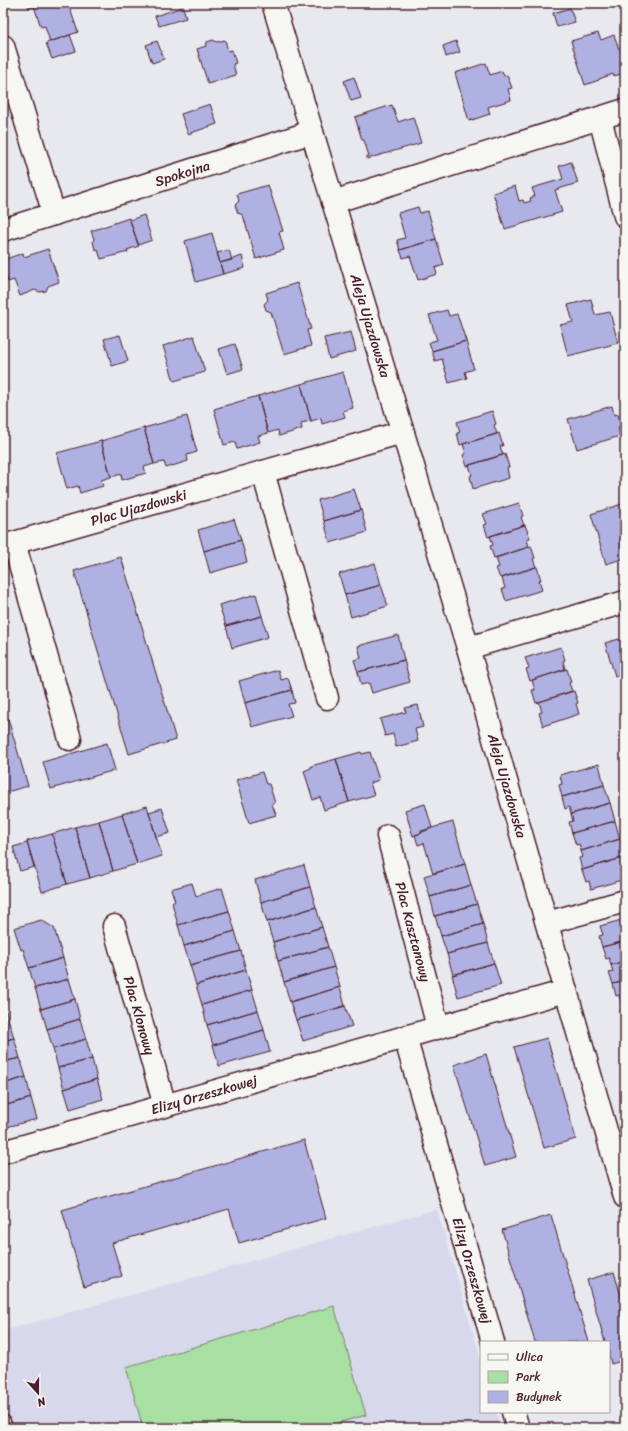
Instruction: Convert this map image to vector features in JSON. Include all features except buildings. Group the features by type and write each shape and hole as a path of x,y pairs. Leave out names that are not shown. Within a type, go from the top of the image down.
{"street":[{"name":"Aleja Ujazdowska","path":"272,3 468,648 625,1197"},
{"path":"3,46 54,214"},
{"path":"333,202 625,110"},
{"path":"600,118 625,216"},
{"name":"Spokojna","path":"3,230 312,132"},
{"name":"Plac Ujazdowski","path":"70,739 8,545 402,432"},
{"path":"263,472 327,698"},
{"path":"468,648 625,602"},
{"name":"Plac Kasztanowy","path":"388,836 438,1027"},
{"path":"547,923 625,901"},
{"name":"Plac Klonowy","path":"114,926 165,1106"},
{"name":"Elizy Orzeszkowej","path":"3,1152 566,991"},
{"name":"Elizy Orzeszkowej","path":"405,1037 493,1341"},
{"path":"513,1413 518,1428"}],"lane":[{"path":"3,1422 5,1428"}],"shaded area":[{"path":"437,1209 480,1357 480,1413 496,1413 501,1428 3,1428 3,1331"}],"green space":[{"path":"334,1306 366,1415 320,1428 143,1428 126,1367"}]}
